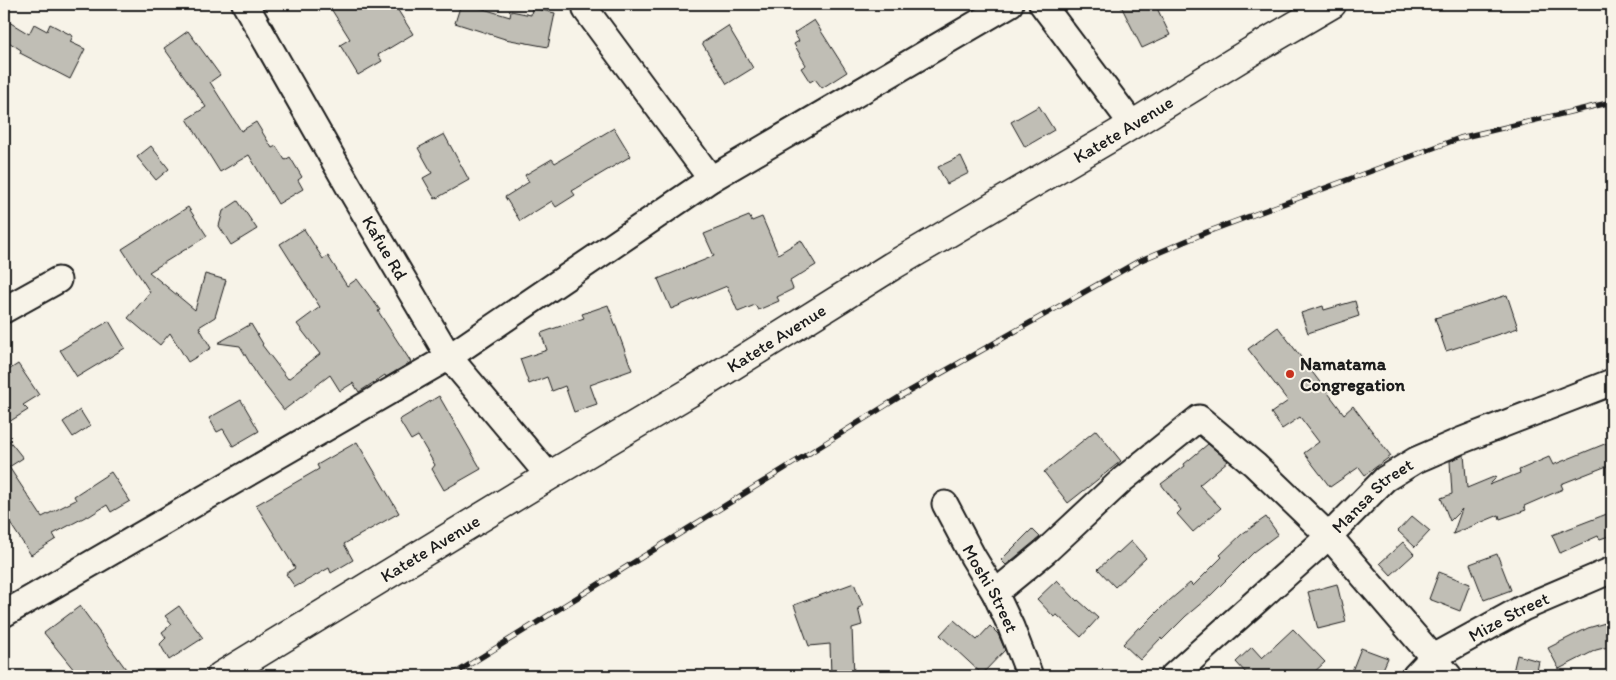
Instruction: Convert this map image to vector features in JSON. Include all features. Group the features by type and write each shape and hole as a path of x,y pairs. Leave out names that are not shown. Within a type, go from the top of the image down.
{"street":[{"name":"Kafue Rd","path":"245,4 349,187 449,357 549,476"},
{"path":"4,614 449,357 710,179 1010,4"},
{"path":"1042,4 1132,124"},
{"name":"Katete Avenue","path":"221,676 689,393 892,266 1332,4"},
{"path":"586,10 710,179"},
{"path":"4,310 58,280"},
{"name":"Mansa Street","path":"1173,676 1328,536 1385,479 1416,460 1460,441 1612,382"},
{"path":"995,593 1046,551 1122,480 1199,418 1254,465 1328,536 1449,676"},
{"name":"Moshi Street","path":"945,504 973,557 995,593 1030,676"},
{"name":"Mize Street","path":"1415,676 1432,658 1523,608 1612,570"}],"building":[{"path":"328,4 394,4 413,34 378,55 382,61 358,75 340,45 350,39"},
{"path":"461,4 467,4 510,17 511,11 531,15 532,8 555,13 548,47 505,39 455,23"},
{"path":"1120,4 1155,4 1170,35 1142,48"},
{"path":"4,19 29,34 34,24 47,31 50,24 73,36 70,42 85,49 70,79 20,53 21,50 4,39"},
{"path":"814,20 847,72 822,88 815,79 810,82 801,68 806,65 794,44 799,41 794,33"},
{"path":"728,26 753,68 727,84 702,43"},
{"path":"188,31 220,75 210,82 241,131 256,122 272,148 276,146 285,160 290,157 302,177 298,180 303,189 278,204 249,155 220,172 187,119 206,107 164,48"},
{"path":"1039,106 1054,130 1025,147 1011,122"},
{"path":"614,128 631,156 572,191 575,195 556,207 552,201 520,221 505,197 529,182 525,175 552,159 555,163"},
{"path":"444,134 469,180 435,199 423,178 432,173 418,148"},
{"path":"151,146 169,169 156,180 137,157"},
{"path":"961,156 969,173 947,184 938,167"},
{"path":"238,201 257,229 231,245 219,226 223,211"},
{"path":"188,207 207,236 149,272 195,310 205,274 226,280 215,317 199,327 211,348 188,362 170,333 160,345 128,318 150,292 122,249"},
{"path":"749,216 752,221 762,217 778,254 801,240 816,265 790,281 793,289 777,297 779,301 758,310 755,305 738,312 727,286 671,309 658,279 714,256 704,234"},
{"path":"304,229 323,259 328,256 347,286 357,279 380,310 378,311 411,362 386,377 385,375 359,392 353,383 340,391 330,375 284,410 257,375 240,346 218,343 251,324 262,345 288,379 320,354 297,324 320,307 280,244"},
{"path":"1507,295 1518,328 1446,351 1435,318"},
{"path":"1355,301 1359,316 1308,333 1301,313 1323,306 1324,310"},
{"path":"608,305 632,370 590,385 597,404 574,412 565,386 552,391 547,377 529,384 520,359 547,350 541,333 584,318 582,314"},
{"path":"109,321 125,348 77,377 60,350"},
{"path":"1278,327 1344,414 1353,406 1391,456 1365,475 1359,467 1330,487 1304,453 1319,442 1300,417 1282,429 1271,413 1288,401 1248,349"},
{"path":"18,364 39,395 23,405 28,410 4,425 4,373"},
{"path":"439,396 481,469 444,490 432,469 435,465 418,436 411,440 399,420"},
{"path":"241,400 259,431 233,446 223,429 217,432 209,418"},
{"path":"80,410 90,426 73,437 63,422"},
{"path":"1096,430 1121,461 1068,503 1044,472"},
{"path":"4,434 23,458 9,467 42,517 76,500 74,496 111,472 130,501 111,512 107,505 88,517 53,534 56,539 31,555 4,514"},
{"path":"1612,441 1612,464 1561,484 1563,489 1524,506 1526,510 1500,519 1499,515 1453,534 1462,509 1450,521 1441,498 1452,494 1450,461 1464,455 1467,488 1496,476 1489,485 1520,473 1519,470 1549,457 1553,465"},
{"path":"357,442 399,513 344,544 353,560 331,573 329,568 295,587 286,574 295,568 256,505 319,469 317,465"},
{"path":"1208,444 1228,461 1199,485 1221,508 1193,532 1177,514 1181,510 1161,484 1185,466 1184,464"},
{"path":"1612,512 1612,535 1600,539 1598,536 1560,553 1552,535"},
{"path":"1412,516 1430,531 1415,547 1398,531"},
{"path":"1266,517 1278,534 1254,552 1211,595 1162,640 1161,638 1140,660 1123,644 1139,627 1140,629 1190,583 1193,586 1222,557 1220,555 1242,534"},
{"path":"1032,529 1040,537 1006,565 1001,560"},
{"path":"1131,541 1146,558 1115,587 1098,569"},
{"path":"1403,542 1414,554 1391,575 1380,563"},
{"path":"1497,554 1511,590 1484,600 1470,564"},
{"path":"1439,572 1470,584 1460,611 1429,599"},
{"path":"1057,580 1077,601 1098,618 1081,637 1057,615 1054,617 1037,599"},
{"path":"854,583 863,606 858,608 862,625 852,628 854,676 831,676 830,644 809,646 794,605"},
{"path":"1337,584 1346,622 1318,629 1308,592"},
{"path":"80,606 131,676 79,676 44,633"},
{"path":"179,606 203,638 169,660 160,644 166,638 162,632 172,624 165,616"},
{"path":"954,620 977,640 990,626 998,634 1005,650 982,674 940,635"},
{"path":"1612,621 1612,646 1596,650 1559,669 1548,648 1588,628"},
{"path":"1293,629 1325,662 1310,676 1242,676 1246,673 1236,662 1252,647 1262,658"},
{"path":"1361,648 1388,658 1380,676 1350,676"},
{"path":"1517,655 1539,661 1536,676 1512,676"}],"railway":[{"path":"451,676 901,396 1139,261 1207,232 1460,138 1612,102"}],"place":[{"name":"Namatama Congregation","path":"1290,374"}]}
